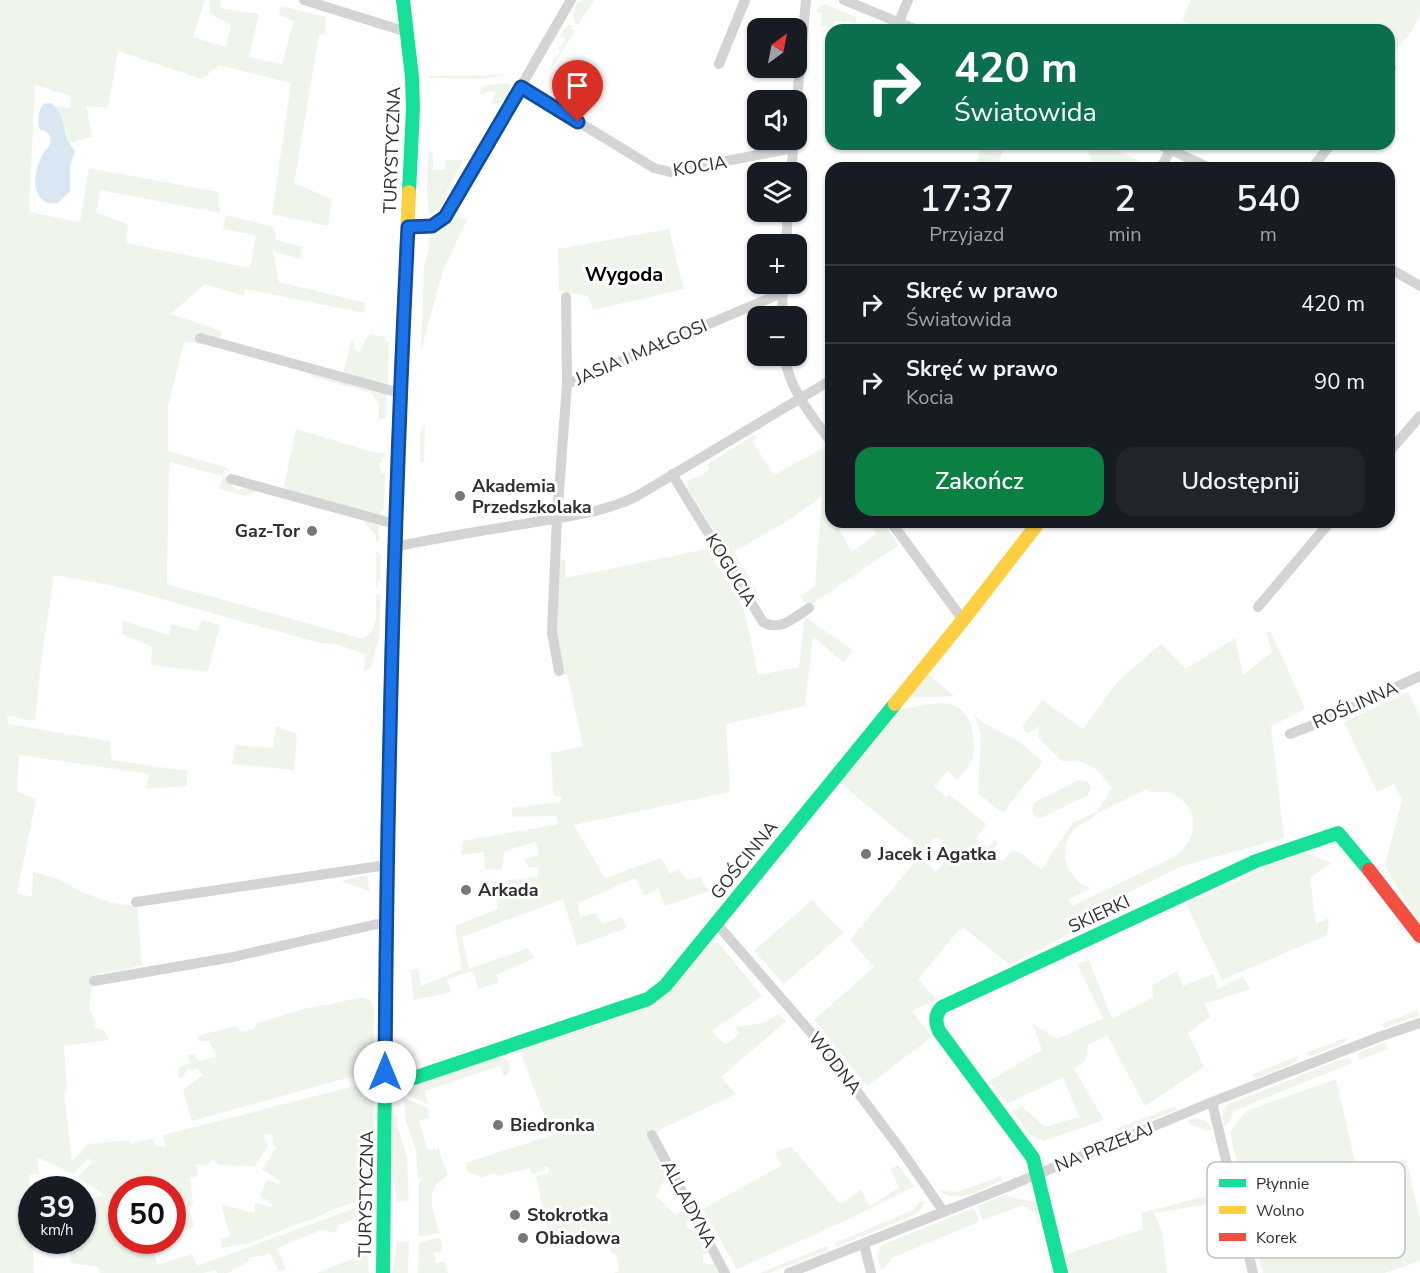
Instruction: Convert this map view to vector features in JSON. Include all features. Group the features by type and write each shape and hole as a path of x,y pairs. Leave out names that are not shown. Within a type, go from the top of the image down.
{"street":[{"path":"304,0 407,32"},
{"name":"TURYSTYCZNA","path":"383,1273 386,922 394,547 413,108 412,77 403,0"},
{"path":"408,227 432,226 445,217 571,0"},
{"path":"719,64 745,0"},
{"path":"798,90 806,0"},
{"path":"844,0 904,24"},
{"path":"899,22 908,0"},
{"name":"KOCIA","path":"521,87 662,171 670,172 767,150"},
{"path":"1164,162 1170,150 1197,162"},
{"path":"1317,162 1326,150"},
{"path":"1395,271 1420,286"},
{"name":"JASIA I MAŁGOSI","path":"559,671 552,632 557,518 567,384 769,294"},
{"path":"566,297 567,384"},
{"path":"200,338 400,393"},
{"path":"786,366 799,399 825,434"},
{"path":"394,547 557,518 622,503 825,384"},
{"path":"1395,446 1420,416"},
{"name":"KOGUCIA","path":"672,474 763,621 772,626 780,626 809,608"},
{"path":"231,479 395,524"},
{"path":"895,528 963,620"},
{"name":"GOŚCINNA","path":"384,1088 648,999 665,986 963,620 1034,528"},
{"path":"1258,607 1325,528"},
{"name":"ROŚLINNA","path":"1290,734 1420,676"},
{"name":"SKIERKI","path":"1037,1174 1030,1153 939,1031 936,1017 942,1007 1256,861 1338,833 1420,936"},
{"path":"136,902 387,865"},
{"path":"94,981 233,957 386,922"},
{"name":"WODNA","path":"716,923 826,1050 944,1212"},
{"name":"NA PRZEŁAJ","path":"789,1273 1212,1102 1420,1023"},
{"path":"1212,1102 1226,1162"},
{"name":"ALLADYNA","path":"652,1135 725,1273"},
{"path":"1037,1174 1061,1273"},
{"path":"864,1244 871,1273"},
{"path":"1249,1258 1253,1273"}],"shaded area":[{"path":"0,0 205,0 193,37 226,47 231,25 210,14 209,0 221,0 220,8 259,14 249,57 282,64 294,21 279,15 281,6 326,17 325,34 319,35 294,183 332,199 328,226 272,214 291,83 219,65 202,79 118,51 108,108 86,106 92,137 69,143 56,106 70,108 71,96 35,85 29,212 80,222 89,168 218,192 220,213 100,190 96,213 128,224 126,243 250,268 256,235 223,229 226,215 274,227 276,240 302,247 300,259 273,251 279,282 366,303 364,313 246,289 243,296 205,284 170,314 222,331 218,346 184,342 168,406 168,451 225,467 231,472 224,470 223,476 169,462 167,584 363,639 372,631 376,620 376,595 381,595 379,641 373,662 364,672 365,654 339,645 320,643 115,586 54,575 35,721 7,716 8,724 109,741 112,760 187,771 187,786 146,789 149,774 19,755 17,791 36,799 17,893 32,897 33,872 58,879 84,893 112,903 137,906 142,965 100,973 92,988 89,1009 96,1022 93,1027 104,1030 109,1040 64,1046 67,1091 64,1092 72,1161 88,1144 128,1140 131,1144 153,1138 156,1147 165,1147 163,1135 370,1082 370,1092 374,1095 373,1194 363,1199 358,1191 358,1201 253,1242 222,1248 221,1239 230,1237 221,1204 254,1213 255,1203 272,1207 273,1205 260,1195 267,1180 278,1184 280,1181 262,1169 277,1147 273,1145 272,1135 264,1134 268,1146 255,1166 219,1165 213,1160 206,1166 196,1164 198,1176 190,1178 193,1202 189,1210 194,1226 186,1230 186,1176 108,1176 108,1254 155,1254 157,1265 192,1254 197,1266 358,1207 362,1216 339,1225 335,1233 321,1230 277,1248 286,1269 279,1271 270,1254 248,1258 248,1262 228,1273 217,1273 216,1270 203,1273 100,1273 99,1267 71,1263 70,1254 96,1254 96,1197 105,1195 96,1189 96,1176 78,1176 93,1162 88,1158 73,1174 37,1157 39,1174 18,1176 18,1254 33,1254 34,1273 0,1273"},
{"path":"594,0 578,25 573,22 576,22 574,12 578,2"},
{"path":"1191,0 1420,0 1420,14 1410,34 1395,50 1395,24 1190,24 1182,20"},
{"path":"827,5 856,17 856,24 846,20 846,22 835,21 835,24 821,26 822,13 816,12 817,9"},
{"path":"568,25 572,25 571,28 575,31 551,70 554,57 560,52 559,49 565,39 560,35"},
{"path":"506,75 480,79 430,78 430,76"},
{"path":"506,83 510,85 510,93 506,100 499,104 491,104 496,92 487,91 485,94 480,94 481,88 485,85"},
{"path":"50,103 58,110 69,143 75,151 70,166 70,191 58,203 43,200 38,195 35,182 39,162 50,142 50,135 40,130 39,114 43,104"},
{"path":"428,149 433,154 433,170 445,170 446,160 463,160 447,190 445,203 439,212 435,209 433,213 429,213 427,188"},
{"path":"980,150 1003,150 999,162 977,162"},
{"path":"1088,150 1117,150 1139,162 1092,162"},
{"path":"451,216 467,220 443,270 421,351 424,268 429,238 436,237 436,233 443,229"},
{"path":"669,229 684,289 593,310 588,296 559,291 558,249"},
{"path":"370,334 386,337 385,341 389,342 388,383 386,385 343,374 352,338 355,350 360,352"},
{"path":"312,374 387,393 386,419 379,419 379,404 371,393 310,376"},
{"path":"425,424 424,463 420,462 420,432"},
{"path":"296,429 373,452 386,453 380,462 379,469 381,473 385,473 384,508 380,515 288,490 284,486"},
{"path":"755,434 757,438 752,441 774,475 823,448 825,451 825,528 838,528 852,552 876,534 871,528 886,528 899,545 809,606 800,596 815,586 822,496 792,518 734,552 758,593 753,595 754,590 750,583 746,582 687,488 690,479 701,476 709,469 708,464"},
{"path":"223,476 226,476 237,490 247,488 372,520 379,525 379,541 376,541 376,536 364,521 256,491 245,496 219,489"},
{"path":"707,549 743,607 758,675 799,667 805,617 853,650 844,663 813,636 805,706 726,724 730,792 574,825 605,878 661,858 670,874 679,868 687,880 700,877 709,891 665,906 658,888 644,896 635,878 578,903 580,917 596,913 602,924 622,917 627,928 577,946 563,899 462,937 469,969 528,948 535,958 496,975 499,982 478,989 473,971 447,979 451,992 414,1000 410,970 418,969 421,986 462,969 455,926 498,909 493,882 538,877 538,867 528,867 525,859 539,855 536,842 504,851 502,870 485,869 484,852 461,855 463,841 558,824 556,816 512,817 512,808 559,802 562,798 553,794 551,753 583,746 567,674 553,676 562,672 556,633 559,560 565,560 565,578"},
{"path":"376,550 381,555 380,581 377,583 379,587 376,587"},
{"path":"202,620 220,625 208,672 151,665 152,647 122,634 123,621 169,635 171,624 197,631"},
{"path":"1266,632 1271,632 1305,709 1271,726 1284,838 1180,867 1091,911 1087,924 1010,965 964,928 959,930 918,979 936,999 912,1011 932,1037 867,1086 814,1020 874,967 850,940 919,857 936,872 951,854 943,847 941,839 934,838 929,843 932,850 940,851 944,855 939,861 924,852 840,783 900,710 942,703 959,708 965,714 970,721 974,738 971,762 958,780 948,771 934,786 946,797 949,794 986,824 976,839 988,849 994,840 998,843 992,852 1002,861 1014,850 1042,870 1073,823 1098,811 1112,788 1092,766 1080,762 1062,761 1038,737 1039,726 1028,733 1022,728 1042,700 1083,729 1117,682 1161,644 1186,669 1235,638 1243,675 1272,652","holes":["1147,789 1149,792 1173,794 1189,808 1193,825 1188,843 1174,857 1072,906 1069,899 1091,888 1076,879 1067,864 1065,847 1073,831 1096,814"]},
{"path":"928,674 954,696 907,698"},
{"path":"1408,692 1420,717 1420,922 1385,865 1402,800 1394,784 1377,792 1344,722"},
{"path":"974,714 985,724 1018,741 1043,762 1003,813 978,793 981,735"},
{"path":"276,726 297,734 294,770 232,764 235,745 273,748"},
{"path":"1080,780 1087,781 1091,787 1088,795 1043,817 1034,816 1032,809 1035,802"},
{"path":"1304,851 1332,863 1310,878 1316,924 1329,918 1327,935 1222,980 1186,904"},
{"path":"368,875 369,891 341,881"},
{"path":"812,900 843,933 784,984 754,951"},
{"path":"714,943 720,945 762,996 712,1031 725,1045 740,1033 735,1027 764,1023 778,1014 786,1021 721,1077 736,1094 656,1133 668,1178 656,1196 675,1215 685,1210 690,1218 685,1224 690,1231 696,1227 710,1252 703,1255 703,1263 712,1265 714,1256 721,1273 614,1273 619,1271 616,1254 611,1254 610,1246 604,1247 603,1236 551,1246 536,1176 549,1173 548,1166 544,1167 545,1170 532,1174 530,1168 497,1176 496,1173 484,1176 484,1178 468,1172 465,1163 552,1136 522,1057 523,1050 527,1046 601,1024 657,1000 704,946 709,948"},
{"path":"1089,960 1112,1019 1153,997 1152,985 1177,971 1183,986 1213,974 1218,989 1243,976 1250,989 1205,1004 1210,1017 1188,1033 1204,1067 1145,1106 1107,1035 1088,1045 1086,1060 1074,1069 1104,1120 1044,1141 1030,1135 1013,1112 1022,1106 1045,1127 1079,1117 1063,1077 1007,1104 989,1081 1042,1050 1033,1024 1057,1039 1103,1018 1077,964"},
{"path":"362,997 370,1000 374,1008 373,1068 358,1075 192,1121 183,1090 203,1075 197,1068 192,1070 189,1067 182,1078 178,1078 179,1066 191,1063 188,1055 194,1054 198,1061 217,1057 209,1041 198,1041 197,1036 235,1026 242,1032 254,1029 257,1023 307,1008"},
{"path":"1418,1010 1418,1016 1384,1028 1382,1024"},
{"path":"1348,1037 1346,1042 1312,1056 1306,1053"},
{"path":"1383,1043 1388,1049 1359,1060 1360,1052"},
{"path":"1298,1056 1296,1062 1257,1078 1251,1075"},
{"path":"1347,1057 1352,1063 1234,1111 1227,1125 1224,1126 1223,1112 1229,1104"},
{"path":"492,1058 502,1058 508,1061 510,1067 508,1073 504,1076 500,1066 425,1091 428,1104 404,1092 417,1087 416,1083"},
{"path":"1336,1079 1355,1162 1237,1162 1230,1132 1246,1111"},
{"path":"404,1098 428,1108 429,1118 419,1121 428,1150 436,1148 432,1159 438,1147 447,1174 434,1188 432,1195 439,1233 419,1237 419,1182 423,1175 418,1180 416,1150 406,1122"},
{"path":"1175,1106 1177,1110 1117,1132 1116,1129"},
{"path":"392,1113 396,1113 407,1157 409,1201 397,1202 392,1171"},
{"path":"1195,1118 1205,1121 1212,1129 1207,1131 1190,1124 1188,1120"},
{"path":"791,1146 840,1204 861,1190 870,1206 899,1188 891,1169 898,1165 914,1187 737,1269 703,1209 782,1165 775,1153"},
{"path":"1406,1159 1420,1218 1420,1261 1385,1273 1263,1273 1259,1258 1405,1258 1405,1162 1397,1162"},
{"path":"1001,1176 1002,1180 972,1194 956,1196 940,1192 944,1190 958,1192"},
{"path":"1007,1194 1009,1197 1035,1202 1040,1225 1035,1212 1023,1205 983,1220 977,1206"},
{"path":"1207,1196 1207,1204 1154,1213 1162,1232 1167,1273 1071,1273 1064,1255 1143,1229 1141,1213"},
{"path":"925,1201 921,1210 915,1215 836,1247 835,1243 913,1210 920,1202"},
{"path":"974,1208 978,1222 892,1258 883,1270 880,1267 877,1254 882,1245"},
{"path":"440,1238 443,1251 434,1253 436,1263 445,1262 448,1273 418,1273 419,1242"},
{"path":"409,1241 408,1273 392,1273 397,1242"},
{"path":"827,1246 829,1250 770,1273 760,1273"},
{"path":"367,1253 369,1273 317,1273"}],"traffic: fast":[{"path":"403,0 412,77 413,108 409,192"},
{"path":"383,1273 387,865 393,595"},
{"path":"384,1088 648,999 665,986 895,704"},
{"path":"1061,1273 1033,1158 939,1031 936,1018 938,1012 942,1007 1256,861 1338,833 1369,870"}],"traffic: slow":[{"path":"393,595 409,192"},
{"path":"895,704 1034,528"}],"traffic: jam":[{"path":"1369,870 1420,936"}],"place":[{"name":"Akademia Przedszkolaka","path":"460,496"},
{"name":"Gaz-Tor","path":"312,531"},
{"name":"Jacek i Agatka","path":"866,854"},
{"name":"Arkada","path":"466,890"},
{"name":"Biedronka","path":"498,1125"},
{"name":"Stokrotka","path":"515,1215"},
{"name":"Obiadowa","path":"523,1238"}],"district":[{"name":"Wygoda","path":"624,274"}],"route":[{"path":"385,1072 395,524 408,227 432,226 445,217 521,87 578,122"}]}
